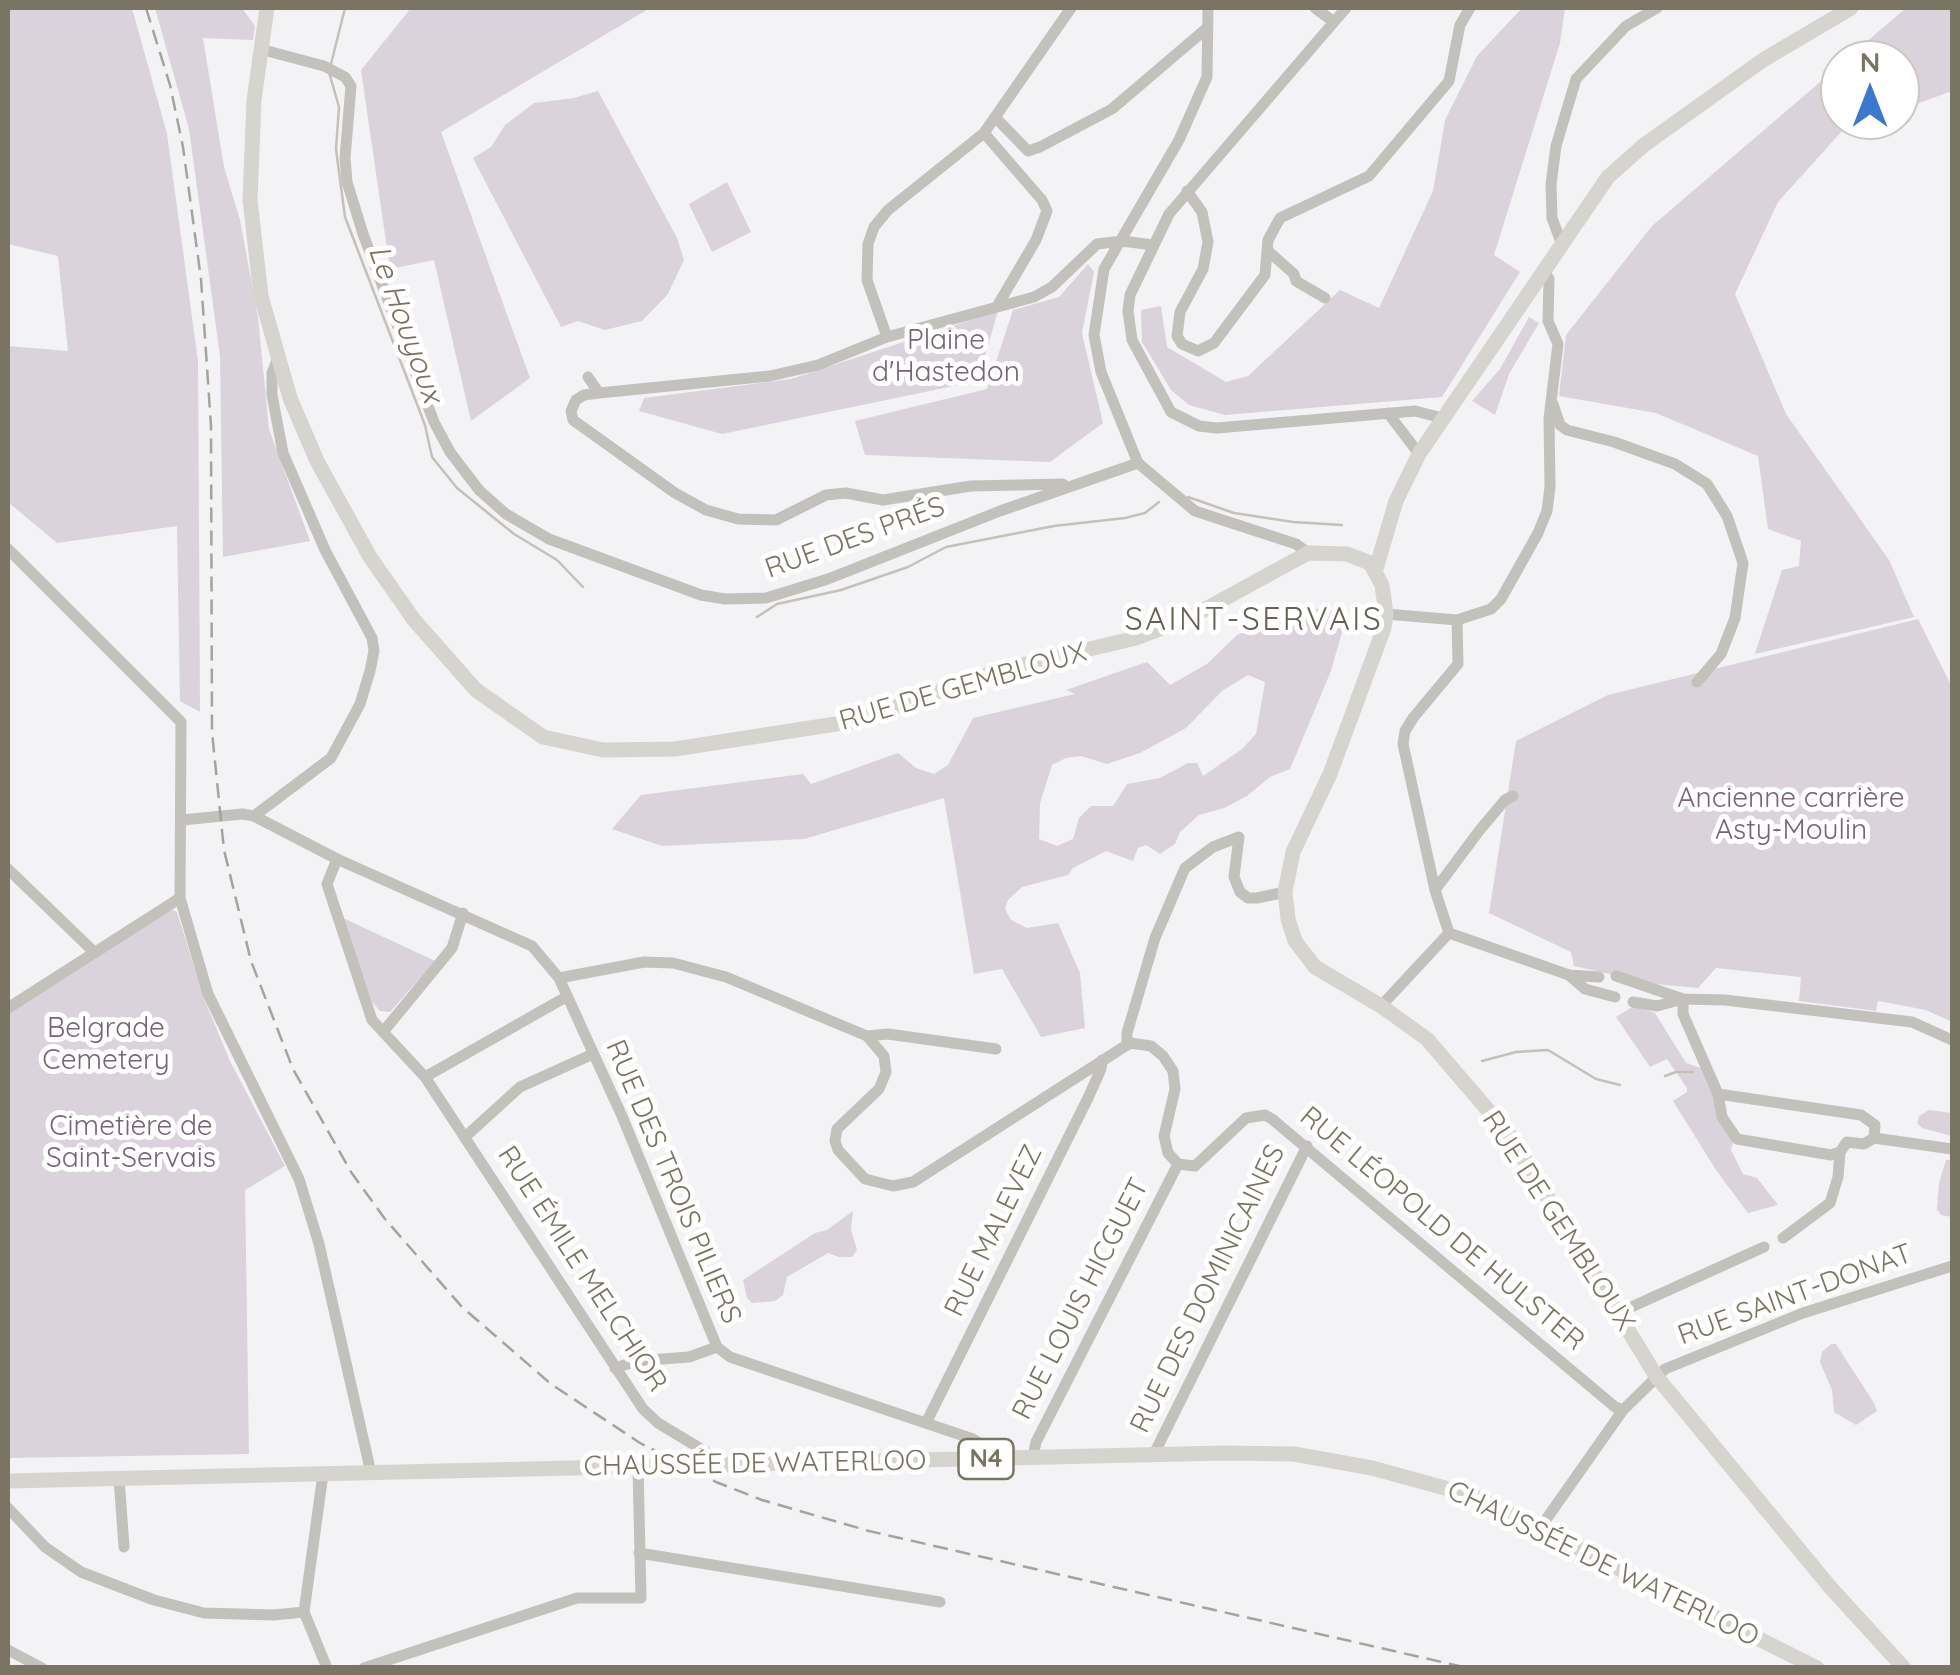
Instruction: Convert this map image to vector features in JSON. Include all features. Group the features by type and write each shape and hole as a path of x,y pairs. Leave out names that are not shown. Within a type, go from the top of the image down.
{"main road":[{"name":"RUE DE GEMBLOUX","path":"267,8 250,148 250,210 258,279 277,360 316,461 370,557 414,620 476,690 543,737 604,750 675,749 855,721 1001,670 1136,638 1191,617 1308,553"},
{"path":"1308,553 1347,554 1366,560 1376,569 1396,501 1419,454 1608,176 1644,144 1763,60 1851,8"},
{"name":"RUE DE GEMBLOUX","path":"1376,569 1386,614 1373,664 1294,852 1285,892 1295,941 1309,960 1427,1039 1511,1138 1656,1376 1830,1588 1904,1668"},
{"name":"CHAUSSÉE DE WATERLOO","path":"8,1481 1263,1452 1327,1458 1460,1491 1817,1668"}],"street":[{"path":"886,336 867,280 868,244 874,227 888,210 990,126 1071,8"},
{"path":"1208,8 1207,76 1179,140 1104,269 1094,335 1101,372 1138,462 1195,511 1296,544 1308,553"},
{"path":"1316,8 1334,22"},
{"path":"1346,8 1170,214 1130,295 1129,325 1138,352 1171,412 1184,421 1217,428 1415,411 1442,418"},
{"path":"1187,191 1202,212 1208,242 1203,269 1180,312 1177,336 1190,350 1206,349 1214,344 1264,275 1270,235 1280,218 1370,176 1449,81 1460,25 1470,8"},
{"path":"1561,242 1552,218 1551,184 1556,146 1576,79 1626,26 1656,8"},
{"path":"990,126 1028,151 1040,147 1112,109 1207,28"},
{"name":"RUE DES PRÉS","path":"260,49 324,66 338,72 351,86 347,182 434,422 466,476 506,514 550,539 700,595 748,600 828,579 1138,462"},
{"path":"990,126 1046,211 1036,240 999,304"},
{"path":"1086,480 971,486 883,500 846,494 826,496 776,520 738,520 674,494 573,420 571,412 576,400 599,392 770,376 818,365 886,336 1034,297 1052,287 1097,244 1153,244"},
{"path":"1267,250 1294,274 1296,281 1324,298"},
{"path":"1386,614 1458,620 1491,610 1538,533 1550,487 1558,344 1548,321 1549,278 1543,269"},
{"path":"187,820 248,815 331,758 360,704 374,651 367,626 325,550 283,453 272,395 272,373 277,360"},
{"path":"588,376 599,392"},
{"path":"1552,400 1560,425 1567,430 1675,464 1707,484 1727,516 1742,563 1735,618 1721,654 1697,682"},
{"path":"1388,414 1419,454"},
{"path":"8,549 181,722 187,820 180,898 208,994 298,1179 319,1244 372,1473"},
{"path":"1449,933 1435,890 1403,744 1405,730 1458,664 1458,620"},
{"path":"1435,890 1479,831 1513,796"},
{"path":"248,815 532,946 558,978 644,962 673,963 726,977 866,1036 884,1056 886,1072 879,1089 837,1129 836,1141 838,1150 865,1179 892,1186 913,1182 1127,1044 1151,1046 1173,1071 1175,1089 1164,1136 1168,1154 1178,1164"},
{"path":"1127,1044 1155,938 1184,868 1212,847 1239,837 1234,877 1240,892 1257,898 1285,892"},
{"name":"RUE ÉMILE MELCHIOR","path":"337,859 327,884 372,1020 425,1077 643,1409 720,1466"},
{"path":"8,869 94,952"},
{"path":"8,1008 180,898"},
{"path":"382,1032 452,948 463,913"},
{"path":"1449,933 1569,975 1600,977"},
{"path":"1381,1006 1449,933"},
{"path":"1569,975 1585,990 1615,997"},
{"path":"1616,976 1683,998 1896,1020 1925,1026 1952,1040"},
{"name":"RUE DES TROIS PILIERS","path":"558,978 622,1116 717,1347 730,1357 974,1439 990,1450 992,1458"},
{"path":"425,1077 566,997"},
{"path":"1634,1002 1657,1006 1683,998"},
{"path":"1683,998 1683,1014 1718,1094 1722,1117 1737,1139 1832,1155 1840,1152"},
{"path":"866,1036 888,1034 996,1049"},
{"path":"464,1137 520,1087 593,1054"},
{"name":"RUE MALEVEZ","path":"926,1423 1102,1070 1102,1060"},
{"path":"1718,1094 1861,1115 1874,1125 1874,1138"},
{"name":"RUE LÉOPOLD DE HULSTER","path":"1178,1164 1194,1166 1246,1118 1272,1118 1623,1410"},
{"path":"1783,1238 1830,1202 1840,1152 1847,1142 1864,1144 1874,1138 1952,1149"},
{"name":"RUE DES DOMINICAINES","path":"1154,1454 1307,1146"},
{"name":"RUE LOUIS HICGUET","path":"1033,1457 1036,1442 1178,1164"},
{"path":"1618,1312 1764,1247"},
{"name":"RUE SAINT-DONAT","path":"1540,1528 1623,1410 1656,1376 1682,1361 1803,1313 1952,1266"},
{"path":"616,1368 637,1361 689,1357 717,1347"},
{"path":"364,1668 577,1598 641,1598 638,1467"},
{"path":"323,1474 304,1612 327,1668"},
{"path":"119,1478 124,1546"},
{"path":"8,1508 45,1547 81,1572 154,1600 204,1613 304,1612"},
{"path":"640,1553 940,1602"},
{"path":"8,1650 42,1668"}],"green space":[{"path":"8,8 132,8 167,134 198,361 200,712 180,701 177,526 57,543 8,502 8,346 68,351 58,256 8,244"},
{"path":"155,8 242,8 255,26 253,40 203,38 224,167 240,220 258,317 269,429 310,541 223,557 220,356 189,129"},
{"path":"411,8 650,8 441,132 530,378 471,421 434,260 390,269 361,70"},
{"path":"1522,8 1565,8 1560,43 1494,255 1520,272 1442,397 1225,415 1189,405 1171,390 1142,342 1141,310 1161,306 1167,347 1226,382 1248,376 1340,290 1379,308 1433,191 1445,120 1477,56"},
{"path":"1906,8 1952,8 1952,91 1920,103 1920,40 1868,40"},
{"path":"1820,82 1820,140 1834,140 1778,202 1735,294 1786,414 1889,560 1914,617 1755,654 1782,570 1799,566 1801,541 1768,529 1758,456 1656,413 1559,396 1566,335 1652,226"},
{"path":"598,91 677,238 684,260 668,294 642,321 605,330 578,321 561,327 473,158 491,147 505,125 534,103"},
{"path":"727,182 751,232 712,252 689,204"},
{"path":"1088,264 1094,272 1082,333 1103,423 1050,462 865,455 855,421 987,389 1013,310 1059,297"},
{"name":"Plaine d'Hastedon","path":"998,311 978,381 722,434 639,411 644,398 791,379"},
{"path":"1529,317 1539,323 1509,374 1495,415 1472,401 1500,369"},
{"path":"1304,608 1335,610 1342,632 1331,671 1290,769 1270,777 1224,808 1199,815 1180,832 1175,844 1160,854 1146,845 1138,848 1133,861 1106,851 1073,868 1068,875 1022,887 1008,900 1005,909 1011,920 1027,928 1058,923 1080,973 1085,1028 1041,1037 1002,969 974,974 944,798 804,839 662,846 612,829 641,795 803,774 811,784 898,753 916,768 934,774 948,765 973,718 1075,694 1066,690 1147,662 1170,685 1207,664 1237,635","holes":["1248,675 1265,682 1256,734 1242,749 1203,776 1197,763 1188,763 1160,778 1127,784 1113,806 1091,806 1079,818 1073,839 1057,846 1039,839 1040,803 1052,765 1081,756 1107,764 1140,753 1186,728 1222,691"]},
{"name":"Ancienne carrière Asty-Moulin","path":"1918,619 1952,687 1952,1022 1926,1010 1878,1001 1876,1011 1799,1001 1801,977 1716,968 1698,988 1654,984 1574,966 1571,952 1489,913 1516,741 1608,695"},
{"name":"Cimetière de Saint-Servais","path":"171,909 177,912 205,1001 230,1061 285,1166 245,1190 249,1454 8,1458 8,1011"},
{"path":"343,918 435,961 390,1012 380,1011 372,1002"},
{"path":"1634,1006 1655,1013 1686,1063 1704,1069 1743,1174 1757,1178 1778,1205 1748,1213 1716,1170 1673,1101 1687,1088 1667,1059 1650,1067 1616,1017"},
{"path":"1929,1110 1952,1113 1952,1136 1917,1123 1919,1116"},
{"path":"1946,1160 1952,1160 1952,1217 1941,1215 1937,1209"},
{"path":"853,1211 851,1230 857,1250 852,1257 828,1253 787,1277 783,1295 775,1301 752,1303 747,1298 743,1280"},
{"path":"1836,1344 1877,1411 1856,1425 1834,1412 1832,1390 1820,1362 1822,1352"}],"waterway":[{"name":"Le Houyoux","path":"331,64 345,8"},
{"name":"Le Houyoux","path":"329,72 339,107 336,149 345,217 425,425 432,457 457,488 514,534 557,560 583,587"},
{"name":"Le Houyoux","path":"1188,497 1234,513 1342,525"},
{"name":"Le Houyoux","path":"757,617 777,604 841,590 908,567 946,547 1054,526 1125,518 1145,513 1159,502"},
{"name":"Le Houyoux","path":"1482,1061 1516,1052 1548,1050 1596,1079 1620,1085"},
{"path":"1665,1076 1693,1072"}],"railway":[{"path":"146,8 170,85 183,147 201,279 211,426 212,732 224,850 251,961 293,1069 351,1172 385,1219 462,1307 551,1384 640,1443 716,1482 762,1500 869,1531 1468,1668"}],"district":[{"name":"SAINT-SERVAIS","path":"1254,620"}],"park label":[{"name":"Belgrade Cemetery","path":"106,1045"}]}
